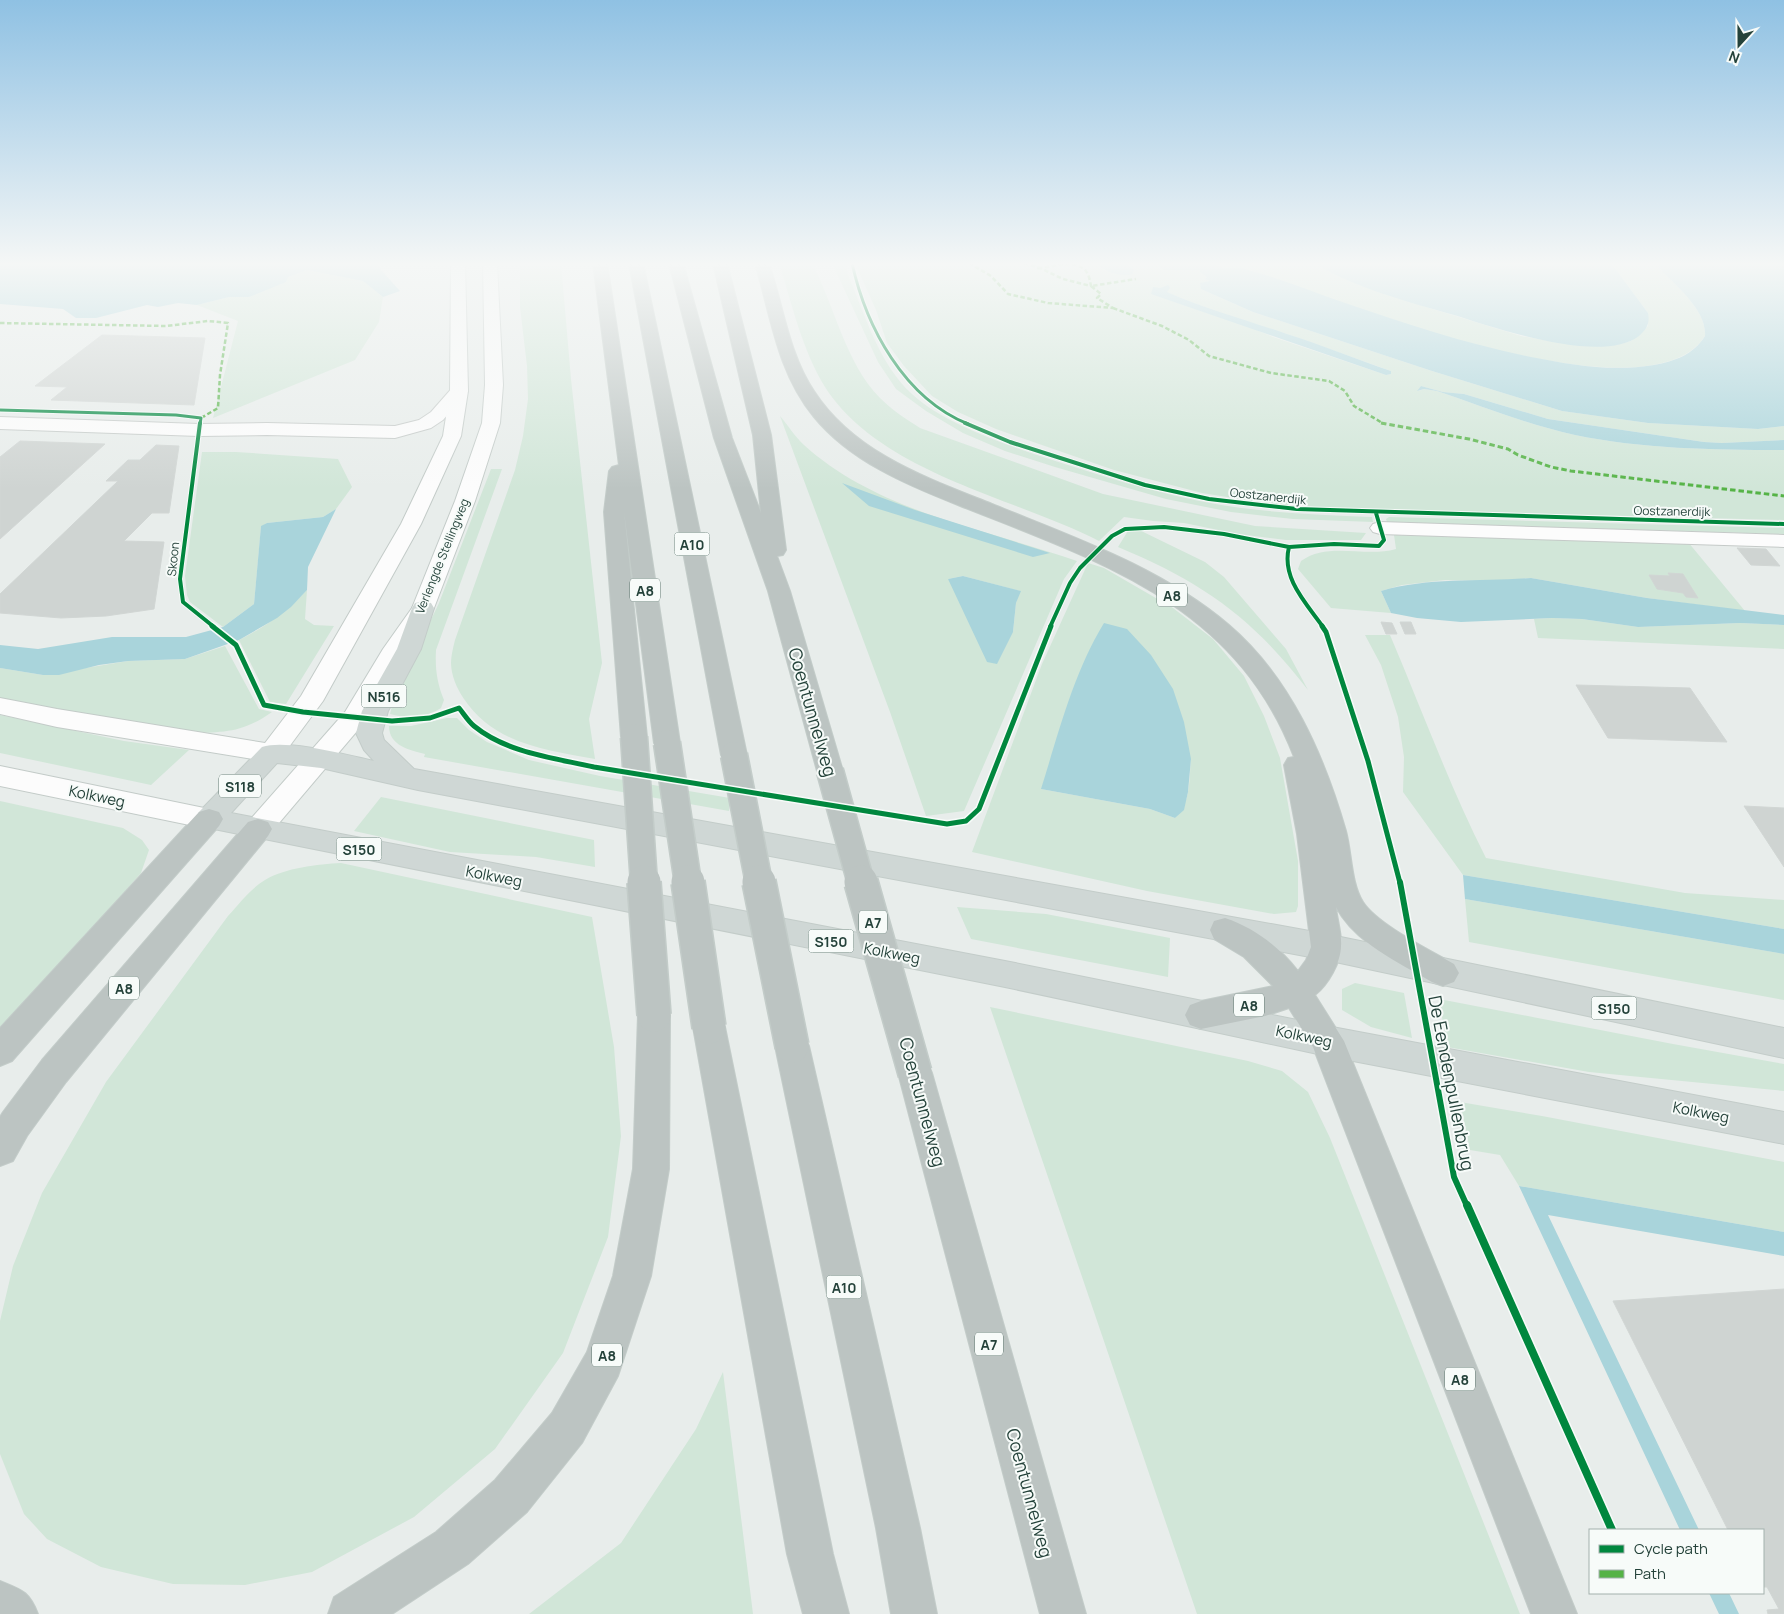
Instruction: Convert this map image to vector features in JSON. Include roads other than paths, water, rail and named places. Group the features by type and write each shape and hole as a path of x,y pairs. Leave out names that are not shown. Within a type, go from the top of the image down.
{"highway":[{"name":"A8","path":"610,338 709,1027 810,1554 826,1614"},
{"name":"A10","path":"651,338 792,1046 898,1528 914,1614"},
{"path":"696,338 723,438 780,591"},
{"path":"738,338 762,435 780,591"},
{"name":"A8","path":"783,338 797,378 815,407 845,437 865,452 892,468 945,493 1106,559 1150,582 1193,608 1222,630 1255,666 1276,694 1292,726 1320,787 1348,903 1354,914 1370,927 1443,973"},
{"name":"A8","path":"351,1614 452,1548 511,1496 567,1428 604,1362 632,1276 651,1169 654,1015 634,737 614,512 624,437"},
{"name":"Coentunnelweg","path":"780,591 915,1073 1063,1614"},
{"name":"A8","path":"1201,1015 1278,999 1296,992 1318,971 1326,947 1311,834 1300,784 1292,726"},
{"path":"0,1051 209,819"},
{"name":"A8","path":"0,1149 15,1124 54,1071 258,830"},
{"name":"A8","path":"1225,930 1255,948 1278,969 1296,992 1327,1041 1554,1614"},
{"path":"0,1604 15,1614"}],"main road":[{"name":"S118","path":"209,819 271,753 311,701 411,524 452,436 459,391 459,338"},
{"name":"Verlengde Stellingweg","path":"258,830 321,759 354,718 395,649 423,608 465,501 491,423 494,385 492,338"},
{"path":"0,423 199,430 267,429 395,432 425,424 437,416 459,391"},
{"name":"Oostzanerdijk","path":"1380,528 1784,541"},
{"name":"N516","path":"405,777 373,744 369,733 375,711 410,649 423,608"},
{"path":"0,706 57,718 271,753"},
{"name":"S150","path":"271,753 321,759 405,777 1225,930 1326,947 1784,1043"},
{"name":"Kolkweg","path":"0,776 258,830 985,970 1327,1041 1784,1128"}],"water":[{"path":"1280,338 1301,338 1391,371 1391,374 1386,375"},
{"path":"1333,338 1454,338 1562,363 1592,367 1623,368 1654,365 1676,359 1695,348 1703,338 1784,338 1784,426 1758,429 1648,423 1562,411"},
{"path":"1536,338 1634,338 1622,344 1600,347 1575,346"},
{"path":"1421,386 1443,392 1464,394 1548,419 1704,442 1784,440 1784,450 1679,448 1601,440 1540,426 1437,391 1424,389 1417,391"},
{"path":"842,483 915,510 1050,553 1033,557 869,506"},
{"path":"336,509 308,567 307,590 291,607 277,618 239,640 185,659 128,661 99,665 59,675 43,675 0,668 0,645 38,649 112,637 186,637 223,627 254,604 261,526 267,523 323,517"},
{"path":"963,576 1021,591 1016,603 1013,632 997,664 987,662 948,579"},
{"path":"1531,578 1647,598 1784,615 1784,625 1740,623 1638,627 1582,619 1552,618 1461,622 1417,618 1391,613 1381,591 1437,582"},
{"path":"1104,623 1127,629 1151,655 1173,689 1184,722 1191,759 1188,792 1184,810 1175,818 1150,809 1041,789 1075,683 1093,642"},
{"path":"1463,875 1784,929 1784,954 1465,899"},
{"path":"1519,1186 1784,1232 1784,1256 1548,1215 1699,1529 1680,1529"},
{"path":"1709,1594 1729,1594 1739,1614 1719,1614"}]}
